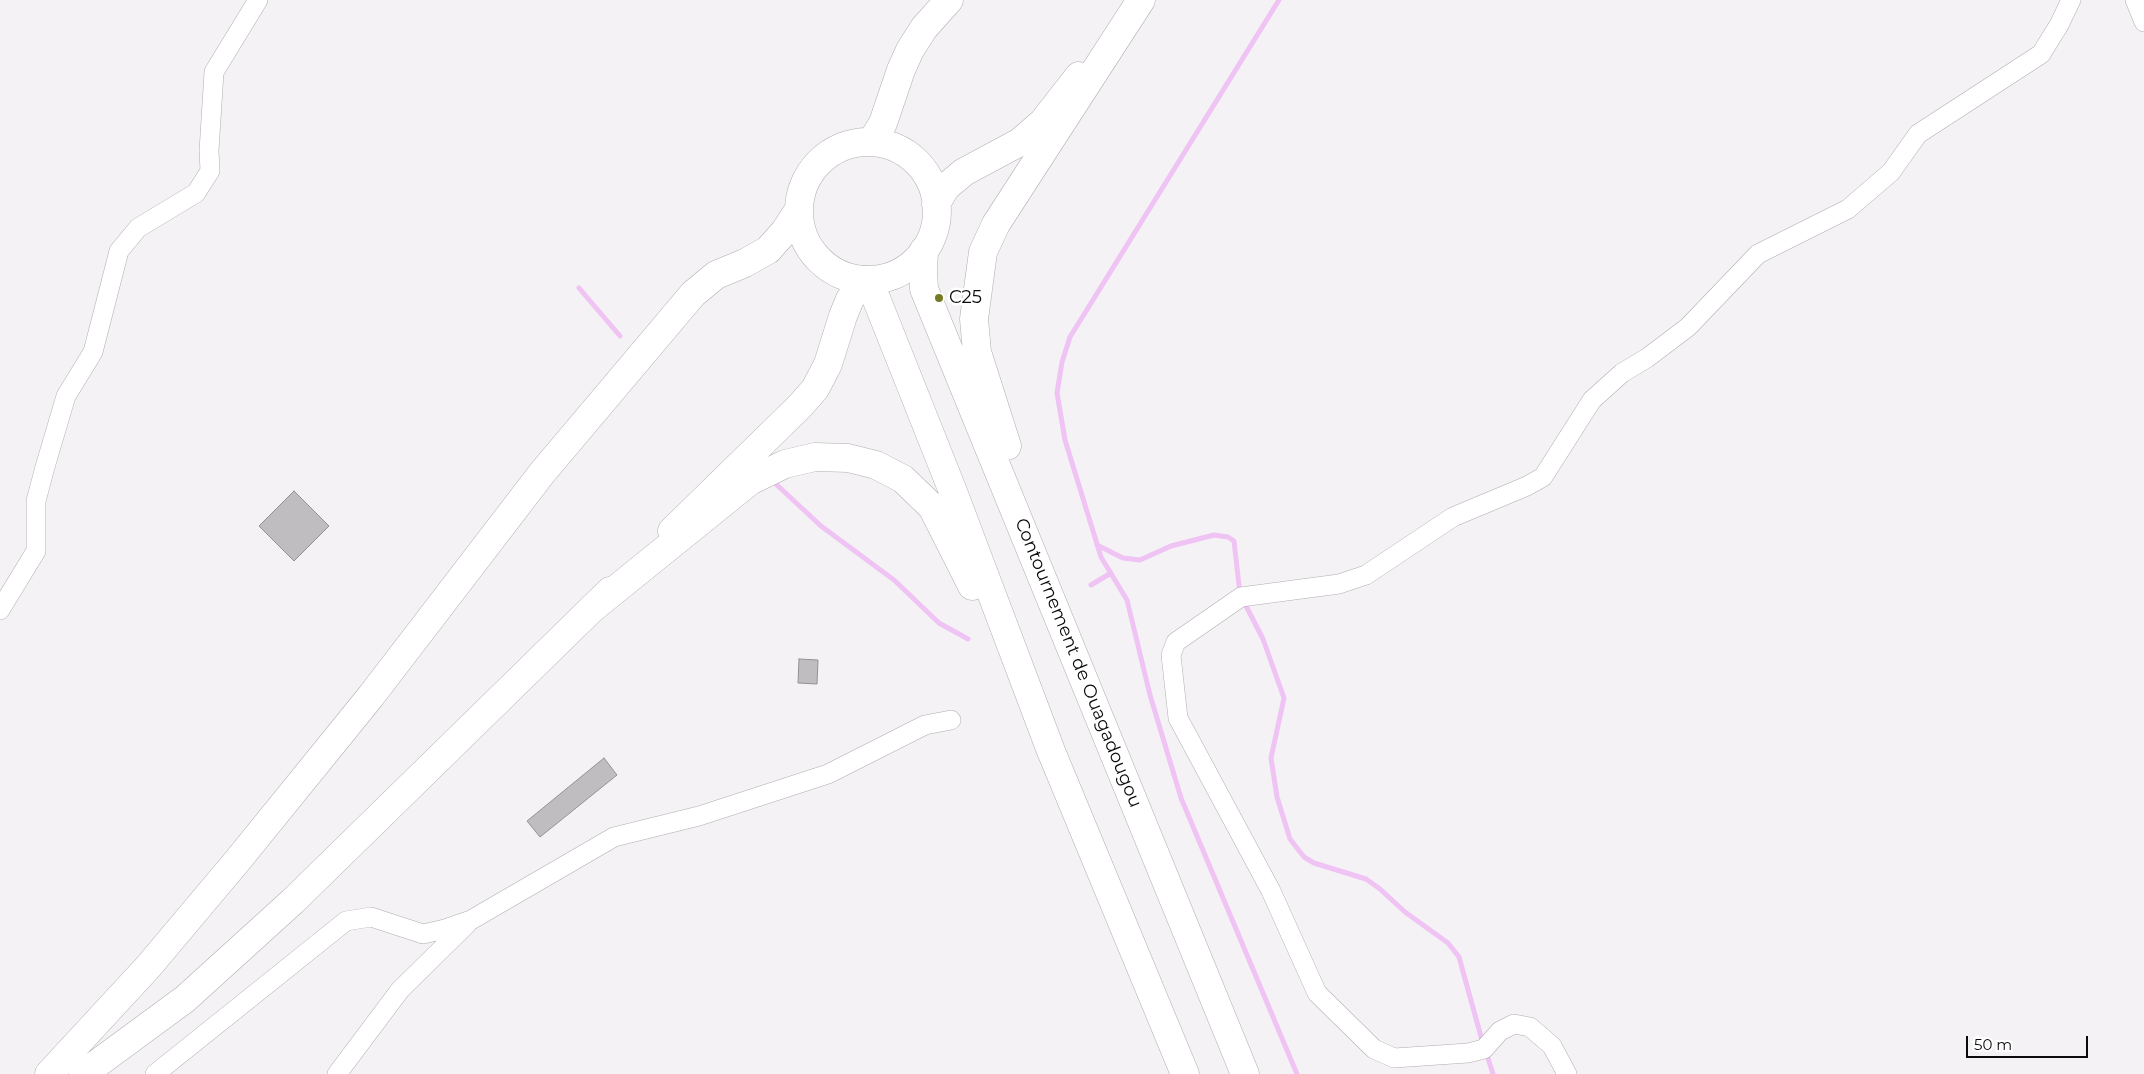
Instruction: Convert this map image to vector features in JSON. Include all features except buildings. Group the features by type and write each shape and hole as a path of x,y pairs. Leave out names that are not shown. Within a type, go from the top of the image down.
{"main road":[{"path":"872,141 883,123 901,70 910,50 924,28 948,0"},
{"path":"936,204 946,187 964,172 1020,142 1043,122 1140,0"},
{"path":"1106,731 988,388 977,352 974,320 983,252 996,224 1140,0"},
{"name":"Contournement de Ouagadougou","path":"872,141 893,146 912,157 927,174 936,194 936,204 937,216 932,237 920,258 901,273 878,280 854,280 832,271 814,255 802,234 798,211 803,187 814,168 830,153 850,144 872,141"},
{"path":"49,1074 148,967 238,860 371,696 542,473 693,294 716,275 745,263 768,250 785,231 798,211"},
{"name":"Contournement de Ouagadougou","path":"924,250 924,289 1245,1074"},
{"path":"83,1074 185,999 286,907 800,406 815,388 828,364 842,316 850,299 864,280 876,298 941,462 1051,751 1185,1074"},
{"path":"594,607 750,481 785,464 815,457 848,458 876,465 903,479 932,507 1051,751"}],"street":[{"path":"0,610 36,551 36,501 45,467 66,396 93,352 120,251 138,228 196,193 210,170 209,151 214,72 258,0"},
{"path":"1567,1074 1552,1046 1530,1027 1514,1024 1500,1031 1484,1049 1468,1054 1394,1058 1374,1050 1317,993 1271,891 1178,718 1171,655 1176,642 1241,596 1339,584 1366,575 1453,517 1527,486 1543,477 1592,400 1622,372 1647,358 1688,327 1758,254 1848,209 1891,172 1918,134 2041,54 2059,25 2071,0"},
{"path":"2135,0 2144,22"},
{"path":"155,1074 346,921 371,917 423,934 445,929 471,920 614,837 699,816 828,774 925,725 951,720"},
{"path":"337,1074 400,990 471,920"}],"waterway":[{"path":"1279,0 1070,337 1062,362 1057,393 1065,440 1101,557 1127,600 1150,695 1181,798 1297,1074"},
{"path":"579,288 620,336"},
{"path":"777,485 821,526 894,580 939,623 968,639"},
{"path":"1097,545 1123,558 1140,560 1171,546 1214,535 1228,537 1234,541 1240,594"},
{"path":"1091,585 1111,573"},
{"path":"1244,602 1263,639 1284,698 1271,758 1277,797 1290,839 1304,857 1314,863 1366,879 1405,912 1448,943 1459,957 1483,1044"},
{"path":"1486,1052 1493,1074"}],"place":[{"name":"C25","path":"939,298"}]}
